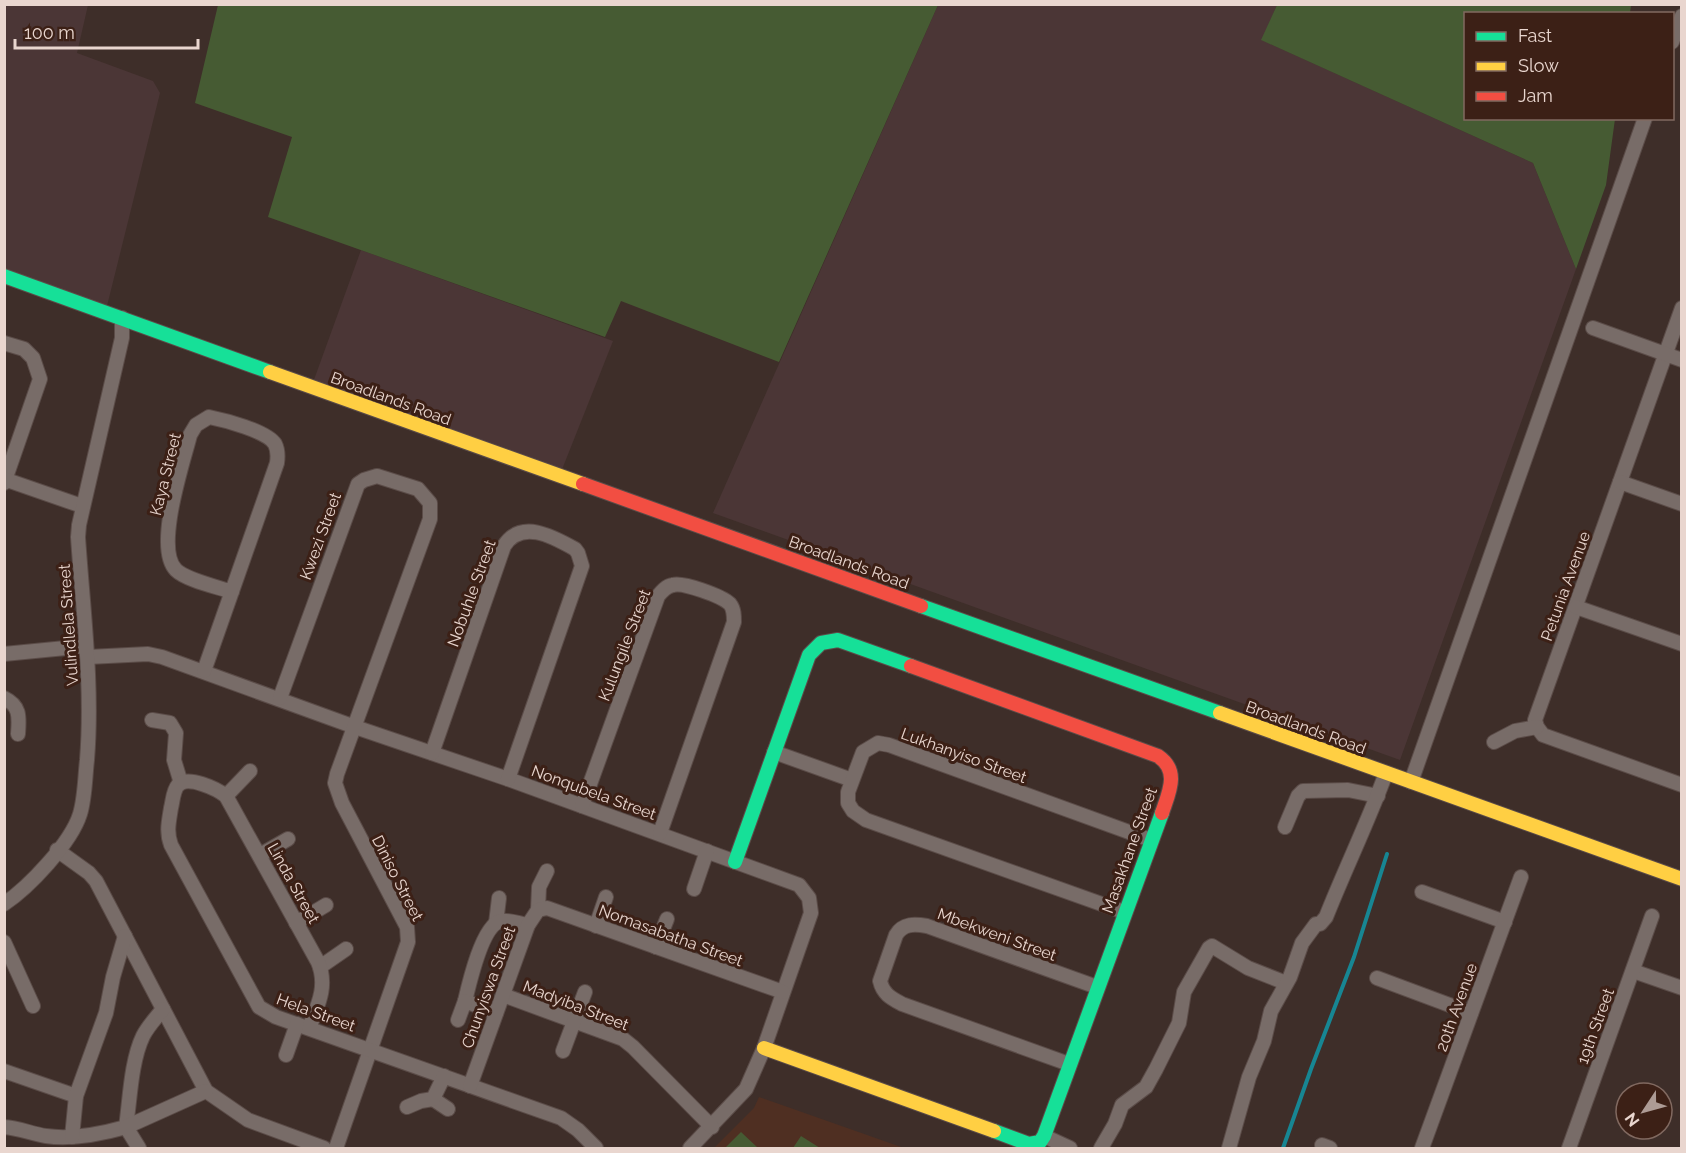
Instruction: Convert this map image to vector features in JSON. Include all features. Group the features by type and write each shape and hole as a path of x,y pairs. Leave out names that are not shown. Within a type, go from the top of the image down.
{"main road":[{"name":"Broadlands Road","path":"4,276 1682,879"},
{"name":"Masakhane Street","path":"735,862 809,655 824,640 838,640 1162,758 1173,775 1171,787 1069,1064 1043,1142"},
{"path":"764,1048 1029,1144 1043,1142"}],"street":[{"path":"1674,37 1682,16"},
{"path":"1411,782 1644,120"},
{"name":"Petunia Avenue","path":"1537,727 1535,720 1682,308"},
{"name":"Vulindlela Street","path":"4,904 22,892 57,850 81,813 90,726 78,537 82,506 122,338 122,318"},
{"path":"1593,328 1682,360"},
{"path":"4,343 24,349 33,358 40,379 5,481 82,506"},
{"name":"Kaya Street","path":"204,671 232,592 277,463 277,449 271,439 264,434 209,417 196,425 190,435 169,520 169,552 173,566 182,574 232,592"},
{"name":"Kwezi Street","path":"280,698 358,484 377,476 418,489 430,503 430,519 355,727"},
{"path":"1620,482 1682,504"},
{"name":"Nobuhle Street","path":"432,753 504,546 509,538 521,531 528,530 543,535 575,549 582,566 508,779"},
{"name":"Kulungile Street","path":"582,806 658,596 673,585 681,584 723,599 733,609 734,622 660,833"},
{"path":"1576,607 1682,644"},
{"name":"Nonqubela Street","path":"4,654 87,652 148,654 162,657 660,833 789,880 805,890 809,898 811,913 809,921 764,1048 742,1096 690,1149"},
{"path":"4,698 17,707 18,734"},
{"path":"152,720 170,723 175,730 174,760 185,782 208,786 226,796 250,771"},
{"name":"Diniso Street","path":"336,1149 406,949 408,935 337,793 335,783 337,774 355,727"},
{"path":"1494,742 1515,731 1537,727 1543,735 1682,785"},
{"name":"Lukhanyiso Street","path":"1124,912 866,820 853,811 848,803 848,792 852,780 863,752 878,743 889,745 1150,840"},
{"path":"774,753 852,780"},
{"path":"1229,1149 1249,1077 1264,1041 1271,1011 1286,983 1302,943 1316,924 1320,924 1326,917 1386,773"},
{"name":"Hela Street","path":"185,782 174,791 167,831 171,845 255,1002 266,1012 561,1118 578,1130 596,1149"},
{"path":"1285,827 1298,796 1305,790 1348,790 1378,796"},
{"name":"Linda Street","path":"226,796 323,973 323,986 286,1054"},
{"path":"260,855 288,838"},
{"path":"57,850 96,880 206,1091 248,1120 324,1149"},
{"path":"694,889 707,851"},
{"path":"543,909 539,887 547,871"},
{"name":"20th Avenue","path":"1422,1149 1521,877"},
{"path":"1422,892 1505,922"},
{"path":"596,926 606,897"},
{"path":"458,1020 476,958 496,923 499,898"},
{"path":"296,923 326,904"},
{"name":"Nomasabatha Street","path":"543,909 783,992"},
{"name":"Chunyiswa Street","path":"470,1086 528,925 543,909"},
{"name":"19th Street","path":"1569,1149 1652,915"},
{"path":"656,947 667,919"},
{"path":"496,923 502,920 528,925"},
{"name":"Mbekweni Street","path":"1069,1064 902,1004 891,998 885,993 880,981 896,935 898,931 910,925 927,926 1097,987"},
{"path":"72,1137 76,1096 106,1013 113,977 125,936"},
{"path":"4,942 33,1006"},
{"path":"1101,1149 1115,1124 1122,1105 1146,1087 1156,1069 1179,1023 1184,992 1209,948 1216,947 1223,954 1248,968 1286,983"},
{"path":"320,967 346,950"},
{"path":"1632,971 1682,988"},
{"path":"1377,978 1471,1013"},
{"path":"563,1051 585,992"},
{"name":"Madyiba Street","path":"503,995 616,1035 629,1043 711,1127"},
{"path":"465,1001 496,1013"},
{"path":"139,1149 126,1126 136,1058 149,1025 163,1009"},
{"path":"4,1071 76,1096"},
{"path":"433,1099 444,1076"},
{"path":"4,1127 47,1137 103,1134 206,1091"},
{"path":"407,1107 433,1099 448,1109"},
{"path":"1043,1142 1070,1149"}],"shaded area":[{"path":"4,5 88,5 77,53 153,81 160,93 105,314 5,278"},
{"path":"938,5 1277,5 1262,40 1533,163 1576,269 1400,760 713,513"},
{"path":"361,250 613,341 559,477 311,388"},
{"path":"759,1097 904,1148 714,1148 754,1108"}],"green space":[{"path":"218,4 938,5 779,362 621,301 605,337 268,217 292,137 195,103"},
{"path":"1277,5 1631,5 1630,12 1464,12 1464,120 1615,120 1606,185 1576,269 1533,163 1261,40"},
{"path":"741,1132 758,1148 725,1148"},
{"path":"801,1136 820,1148 793,1148"}],"waterway":[{"path":"1283,1148 1354,957 1387,854"}],"traffic: fast":[{"path":"4,276 270,372"},
{"path":"921,606 1220,713"},
{"path":"735,862 809,655 821,643 838,640 911,666"},
{"path":"994,1131 1029,1144 1040,1142 1044,1136 1162,813"}],"traffic: slow":[{"path":"270,372 583,484"},
{"path":"1220,713 1682,879"},
{"path":"764,1048 994,1131"}],"traffic: jam":[{"path":"583,484 921,606"},
{"path":"911,666 1158,756 1165,762 1171,775 1170,790 1162,813"}]}
